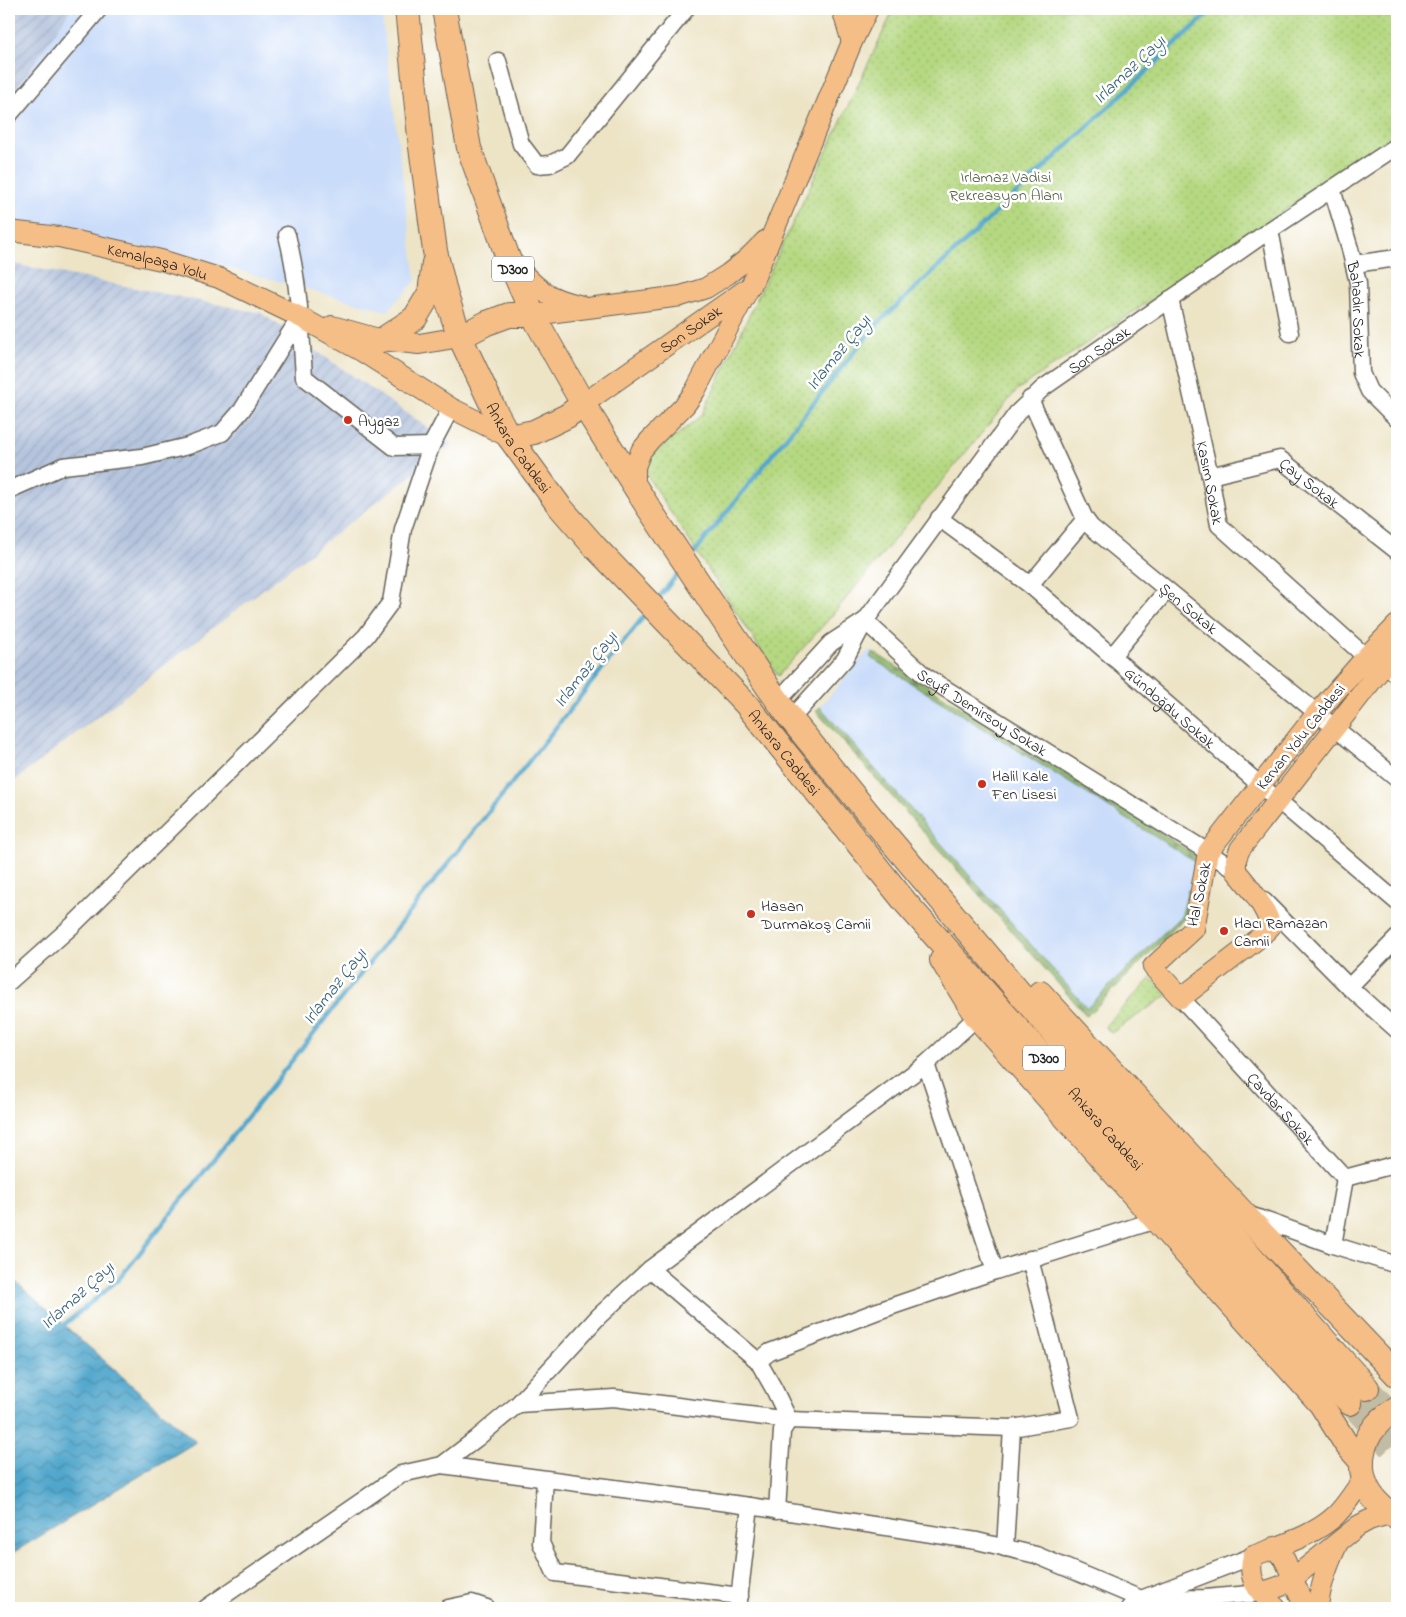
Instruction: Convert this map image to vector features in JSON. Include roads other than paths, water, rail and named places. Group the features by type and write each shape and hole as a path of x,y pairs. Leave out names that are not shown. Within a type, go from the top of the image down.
{"highway":[{"name":"Ankara Caddesi","path":"407,9 421,147 435,251 446,296 460,337 509,437 560,507 595,547 746,704 906,903 1359,1396 885,834 779,702 640,495 583,404 533,315 508,258 468,148 445,9"},
{"path":"382,340 415,318 430,293 435,251"},
{"path":"460,337 487,323 509,315 533,315"},
{"path":"509,437 534,432 550,425 567,416 583,404"},
{"path":"885,834 988,938 1243,1213 1397,1375"},
{"path":"906,903 977,1017 1321,1404 1363,1470 1368,1488 1374,1498 1381,1507 1394,1516"},
{"path":"1363,1470 1365,1444 1373,1428 1386,1415 1397,1409"}],"main road":[{"path":"842,9 852,42"},
{"name":"Son Sokak","path":"583,404 751,286 852,42 868,9"},
{"name":"Kemalpaşa Yolu","path":"9,231 59,237 161,260 219,278 300,317 363,352 451,408 509,437"},
{"name":"Son Sokak","path":"533,315 681,296 706,288 747,259 772,234"},
{"name":"Son Sokak","path":"508,258 530,282 549,296 568,303 588,307"},
{"path":"640,495 635,467 641,451 685,405 695,391 751,286"},
{"name":"Kemalpaşa Yolu","path":"300,317 382,340 419,344 460,337"},
{"name":"Kervan Yolu Caddesi","path":"1240,876 1236,859 1240,849 1386,662 1397,625"},
{"name":"Kervan Yolu Caddesi","path":"1208,852 1317,713 1386,662"},
{"name":"Hal Sokak","path":"1181,998 1153,967 1194,929 1208,852"},
{"path":"1181,998 1271,926 1268,915 1240,876"},
{"path":"1276,1608 1255,1585 1251,1572 1253,1556 1307,1534 1328,1521 1345,1505 1363,1470"},
{"path":"1261,1593 1281,1586 1292,1579 1358,1526 1369,1520 1394,1516"},
{"path":"1318,1608 1320,1590 1325,1573 1340,1541"},
{"path":"1275,1547 1286,1560 1304,1608"}],"street":[{"path":"9,115 98,9"},
{"path":"498,61 521,144 537,165 550,164 567,156 686,9"},
{"name":"Son Sokak","path":"865,620 1017,413 1030,399 1043,388 1270,230 1397,146"},
{"name":"Bahadır Sokak","path":"1332,189 1358,283 1360,373 1369,391 1397,420"},
{"path":"1270,230 1290,333"},
{"path":"287,235 294,261 304,377 394,448 431,446"},
{"path":"1354,264 1397,258"},
{"name":"Kasım Sokak","path":"1170,299 1210,476 1219,525 1386,662"},
{"path":"9,490 63,466 142,457 188,446 222,433 242,410 300,317"},
{"name":"Şen Sokak","path":"1030,399 1085,519 1098,534 1397,778"},
{"path":"9,982 72,925 366,636 391,602 403,529 431,446 451,408"},
{"name":"Çay Sokak","path":"1210,476 1280,459 1397,552"},
{"name":"Gündoğdu Sokak","path":"939,518 1030,585 1397,902"},
{"path":"1030,585 1085,519"},
{"path":"1112,656 1167,590"},
{"path":"779,702 845,659 865,620"},
{"path":"779,702 830,643 865,620"},
{"name":"Seyfi Demirsoy Sokak","path":"865,620 925,676 1208,852 1240,876 1349,988 1397,1030"},
{"path":"1349,988 1397,938"},
{"name":"Çavdar Sokak","path":"1181,998 1345,1178"},
{"path":"442,1465 518,1404 599,1316 650,1269 926,1064 977,1017"},
{"path":"926,1064 994,1271"},
{"path":"1333,1245 1345,1178 1397,1164"},
{"path":"1243,1213 1333,1245 1397,1265"},
{"path":"758,1361 770,1352 875,1312 1030,1259 1156,1220"},
{"path":"518,1404 614,1398 789,1420 1012,1428 1071,1418 1030,1259"},
{"path":"650,1269 758,1361 789,1420"},
{"path":"777,1510 782,1431 789,1420"},
{"path":"1005,1548 1012,1428"},
{"path":"206,1608 401,1474 442,1465 750,1506 977,1541 1036,1555 1135,1604 1261,1593"},
{"path":"545,1480 541,1543 555,1573 739,1602 750,1506"},
{"path":"1135,1604 1253,1556"},
{"path":"449,1608 472,1603 487,1608"}],"water":[{"path":"9,1276 196,1442 9,1555"}],"waterway":[{"name":"Irlamaz Çayı","path":"690,558 874,327 1213,9"},
{"name":"Irlamaz Çayı","path":"656,601 681,570"},
{"name":"Irlamaz Çayı","path":"59,1329 119,1279 648,611"}],"tunnel":[{"path":"1367,1388 1397,1420"},
{"path":"1350,1403 1397,1455"}],"place":[{"name":"Aygaz","path":"348,420"},
{"name":"Halil Kale Fen Lisesi","path":"982,784"},
{"name":"Hasan Durmakoş Camii","path":"751,914"},
{"name":"Hacı Ramazan Camii","path":"1224,931"}],"park label":[{"name":"Irlamaz Vadisi Rekreasyon Alanı","path":"1006,185"}]}
